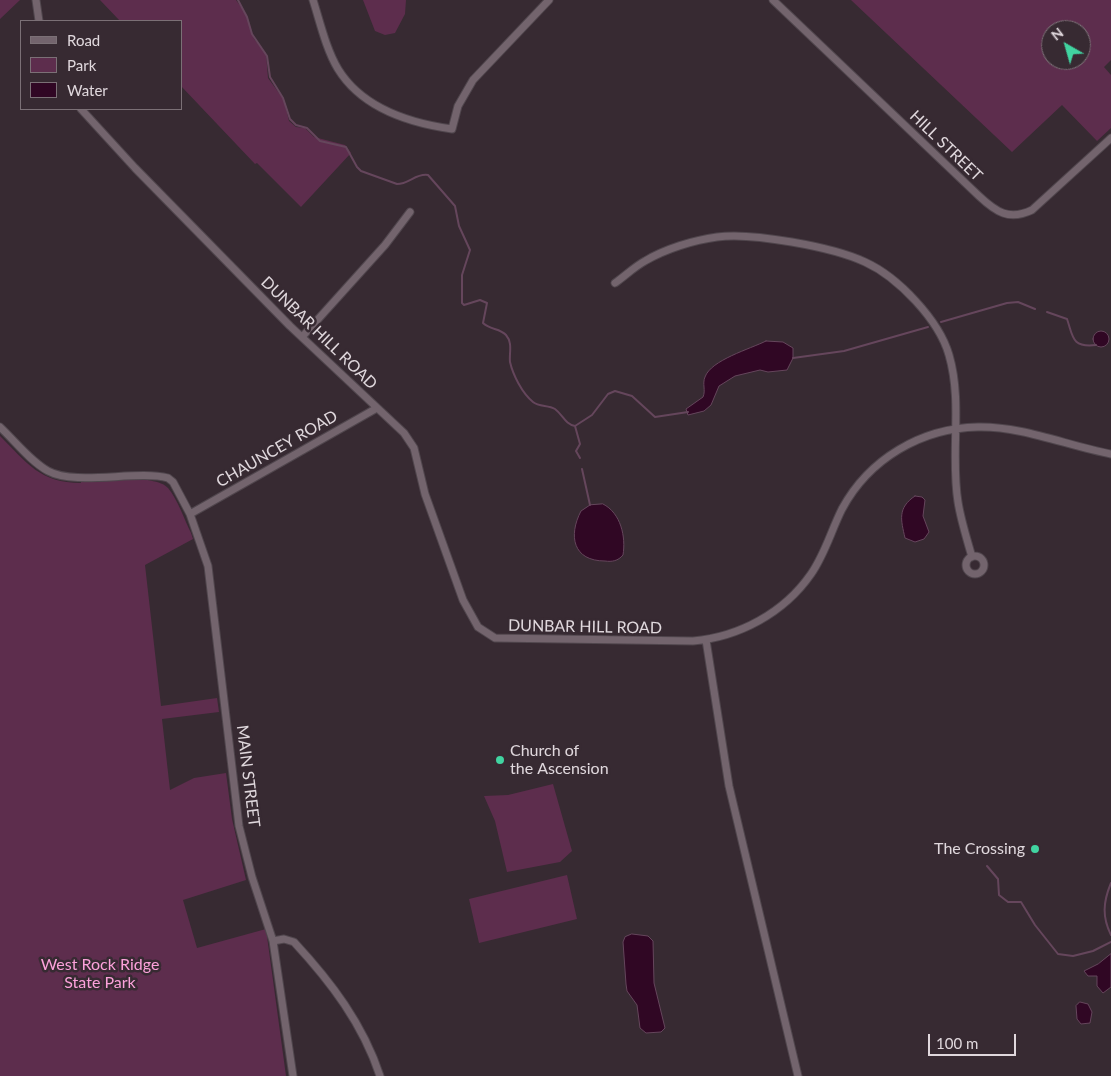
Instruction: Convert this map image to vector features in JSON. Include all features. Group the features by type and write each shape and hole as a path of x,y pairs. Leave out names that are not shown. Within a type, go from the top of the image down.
{"street":[{"path":"36,0 39,20"},
{"path":"313,0 337,68 356,92 379,108 419,125 452,129 458,106 473,80 549,0"},
{"name":"HILL STREET","path":"773,0 985,202 1002,214 1016,216 1032,210 1111,138"},
{"name":"DUNBAR HILL ROAD","path":"82,110 142,175 302,337 404,433 414,448 425,494 472,620 484,633 503,640 657,642 706,640 725,636 756,622 777,609 798,590 819,562 848,499 865,476 877,465 913,441 956,429 979,427 1004,429 1111,454"},
{"path":"302,337 385,245 410,212"},
{"path":"615,283 645,261 676,248 716,237 753,236 818,248 865,262 903,287 936,329 949,354 956,388 958,502 972,557"},
{"name":"CHAUNCEY ROAD","path":"190,514 377,408"},
{"name":"MAIN STREET","path":"0,427 36,462 54,474 164,477 173,482 190,514 210,576 240,826 252,877 273,941 293,1076"},
{"path":"706,640 729,786 798,1076"},
{"path":"273,941 284,939 294,942 339,996 361,1029 380,1076"}],"green space":[{"path":"0,0 20,0 0,19"},
{"path":"100,0 236,0 247,15 254,39 266,53 268,78 284,100 289,121 296,127 305,128 314,137 345,145 351,153 301,207 257,163 255,164 182,87 182,20 119,20"},
{"path":"363,0 406,0 405,14 395,33 385,35 375,31"},
{"path":"851,0 1111,0 1111,60 1104,67 1111,75 1111,128 1097,141 1062,105 1012,152"},
{"name":"West Rock Ridge State Park","path":"0,436 27,463 44,475 67,482 81,483 81,480 114,479 152,481 168,488 181,510 193,539 145,565 161,706 217,698 219,712 162,719 170,790 194,778 226,773 232,819 246,880 183,900 197,948 266,929 286,1076 0,1076"},
{"path":"553,784 572,851 560,862 507,872 495,821 484,796 508,795"},
{"path":"567,875 577,919 479,943 469,899"}],"water":[{"path":"1098,331 1104,331 1109,336 1107,345 1098,347 1093,342 1093,336"},
{"path":"766,341 783,342 793,348 793,358 787,370 768,372 760,370 735,376 719,386 711,405 704,411 688,415 686,409 703,397 705,377 715,365"},
{"path":"915,496 922,497 925,500 923,516 929,532 924,539 915,542 905,538 902,515 905,505"},
{"path":"603,504 614,513 623,533 623,555 619,559 612,561 594,560 586,557 580,552 574,538 577,520 581,511 590,505"},
{"path":"632,934 648,936 653,941 654,983 665,1028 661,1032 646,1033 640,1028 637,1005 627,991 623,942 625,937"},
{"path":"1111,954 1111,987 1103,993 1097,986 1097,976 1088,976 1084,971 1098,964"},
{"path":"1080,1002 1088,1004 1092,1012 1090,1023 1081,1024 1077,1019 1076,1006"}],"waterway":[{"path":"238,0 247,17 252,34 267,56 270,77 283,98 290,119 296,125 307,128 320,141 346,147 361,171 397,184 428,175 455,206 459,226 470,250 462,275 462,303 464,305 480,300 487,303 483,323 504,333 508,338 510,362 513,372 518,383 533,402 555,409 566,421 575,426 592,415 608,394 615,391 632,396 655,417 688,412"},
{"path":"941,322 1007,303 1018,302 1035,309"},
{"path":"1047,312 1067,319 1074,340 1077,343 1096,345"},
{"path":"793,358 844,351 928,327"},
{"path":"575,426 580,444 576,451 580,458"},
{"path":"582,469 590,505"},
{"path":"987,866 998,879 999,895 1008,902 1021,902 1035,925 1058,954 1073,956 1093,951 1111,942"},
{"path":"1111,883 1106,897 1105,909 1106,922 1111,935"}],"place":[{"name":"Church of the Ascension","path":"500,760"},
{"name":"The Crossing","path":"1035,849"}]}
